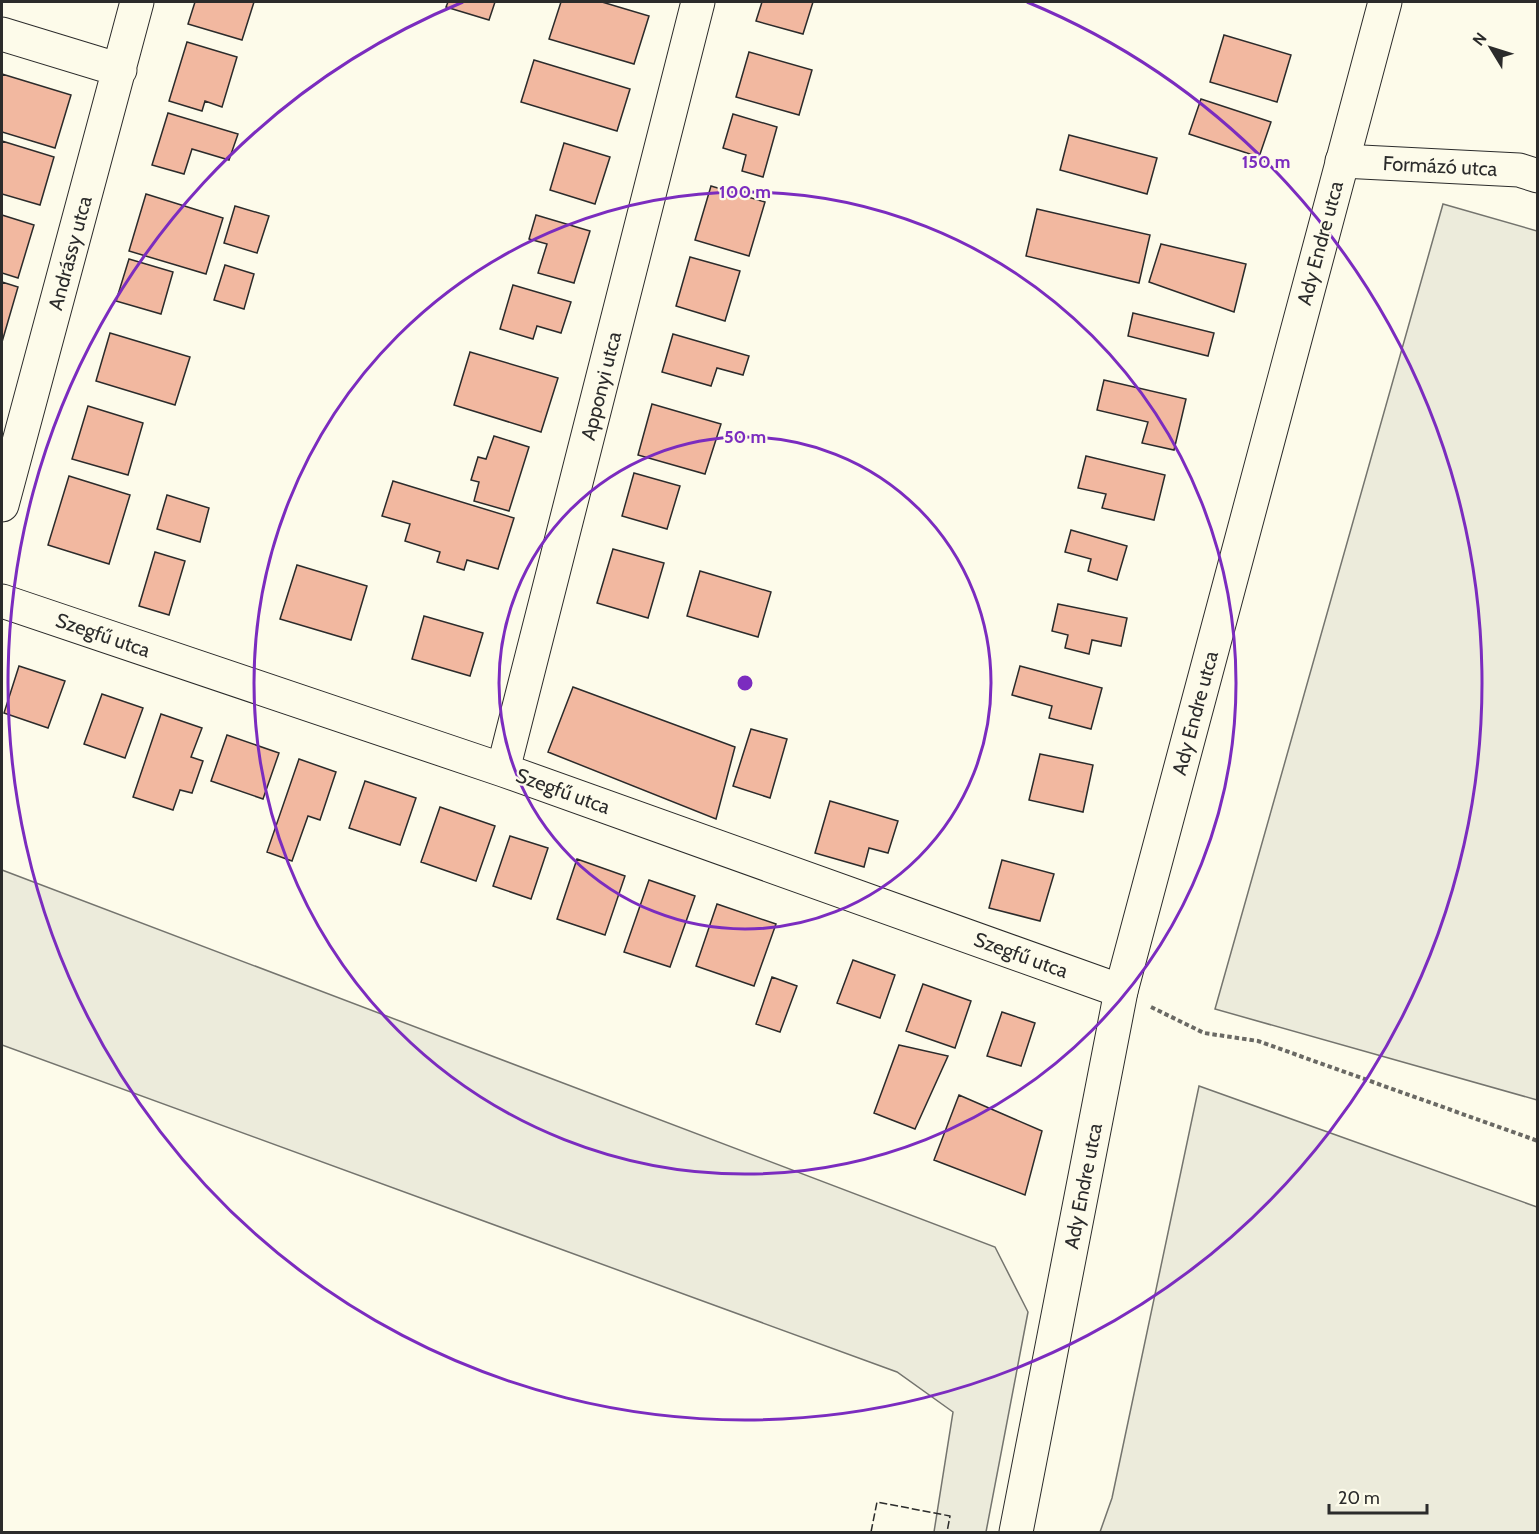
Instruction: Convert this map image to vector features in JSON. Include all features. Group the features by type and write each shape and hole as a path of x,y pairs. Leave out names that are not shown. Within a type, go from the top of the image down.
{"street":[{"name":"Andrássy utca","path":"2,505 137,2"},
{"name":"Apponyi utca","path":"503,770 698,2"},
{"name":"Ady Endre utca","path":"1016,1533 1121,991 1385,2"},
{"path":"2,34 120,70"},
{"name":"Formázó utca","path":"1342,161 1519,171 1538,176"},
{"name":"Szegfű utca","path":"2,601 503,770 1121,991"}],"path":[{"path":"1121,991 1204,1033 1258,1041 1538,1141"}],"shaded area":[{"path":"1443,204 1537,231 1537,1100 1215,1009"},
{"path":"2,870 995,1247 1028,1312 986,1532 934,1532 953,1412 897,1372 2,1045"},
{"path":"1199,1086 1537,1207 1537,1532 1100,1532 1112,1498"}],"building":[{"path":"195,2 254,2 242,40 188,24"},
{"path":"448,2 495,2 489,20 446,7"},
{"path":"561,2 602,2 649,16 634,64 549,39"},
{"path":"762,2 813,2 803,34 756,21"},
{"path":"1224,35 1291,55 1277,102 1210,82"},
{"path":"187,42 237,57 222,107 205,101 202,111 169,101"},
{"path":"749,52 812,70 799,115 736,97"},
{"path":"534,60 630,89 617,131 521,102"},
{"path":"2,74 71,95 55,148 2,132"},
{"path":"1201,99 1271,122 1259,157 1189,134"},
{"path":"168,113 238,134 229,160 192,149 184,174 152,165"},
{"path":"733,114 777,127 763,177 742,171 746,155 723,148"},
{"path":"1069,135 1157,158 1147,194 1060,170"},
{"path":"2,141 54,157 40,205 2,194"},
{"path":"564,143 610,157 595,204 550,190"},
{"path":"711,186 765,202 749,256 695,240"},
{"path":"146,194 223,218 206,274 129,251"},
{"path":"235,206 269,216 257,253 224,243"},
{"path":"1037,209 1150,235 1139,283 1026,256"},
{"path":"2,215 34,225 18,278 2,273"},
{"path":"536,215 590,231 574,283 538,273 547,244 529,239"},
{"path":"1161,244 1246,264 1234,312 1149,282"},
{"path":"690,257 740,271 725,321 676,306"},
{"path":"129,259 173,272 161,314 116,301"},
{"path":"225,265 254,274 244,309 214,300"},
{"path":"2,282 18,287 2,342"},
{"path":"513,285 571,302 561,333 537,326 533,339 500,329"},
{"path":"1133,313 1214,333 1208,356 1128,336"},
{"path":"110,333 190,357 175,405 96,381"},
{"path":"673,334 749,356 743,375 717,368 711,386 662,372"},
{"path":"470,352 558,378 541,432 454,405"},
{"path":"1104,380 1186,399 1174,450 1142,443 1148,422 1097,410"},
{"path":"652,404 721,424 705,474 638,455"},
{"path":"88,406 143,423 128,475 72,459"},
{"path":"494,436 529,447 509,511 474,501 479,482 471,480 478,457 486,459"},
{"path":"1086,456 1165,475 1154,520 1102,508 1106,494 1078,488"},
{"path":"634,473 680,486 667,529 622,516"},
{"path":"69,476 130,495 109,564 48,545"},
{"path":"393,481 514,518 498,569 467,560 464,570 437,562 440,552 405,541 410,524 382,516"},
{"path":"167,495 209,508 200,542 157,529"},
{"path":"1071,530 1127,546 1117,580 1088,571 1091,559 1065,552"},
{"path":"613,549 664,563 648,618 597,603"},
{"path":"155,552 185,561 169,615 139,606"},
{"path":"297,565 367,586 351,640 280,619"},
{"path":"700,571 771,592 758,637 687,616"},
{"path":"1058,604 1127,618 1121,646 1092,640 1089,654 1065,648 1068,635 1052,631"},
{"path":"424,616 483,633 470,676 412,659"},
{"path":"19,666 65,681 48,728 4,713"},
{"path":"1020,666 1102,688 1091,729 1049,718 1052,706 1012,695"},
{"path":"573,687 735,747 716,819 548,752"},
{"path":"102,694 143,708 125,758 84,744"},
{"path":"161,714 202,728 191,757 203,761 192,793 180,790 173,810 133,797"},
{"path":"751,729 787,739 770,798 733,786"},
{"path":"227,735 279,753 263,799 211,781"},
{"path":"1040,754 1093,765 1083,812 1029,800"},
{"path":"299,759 336,772 320,820 308,816 292,861 267,852"},
{"path":"365,781 416,798 400,845 349,828"},
{"path":"830,801 898,821 888,853 869,848 864,867 815,853"},
{"path":"440,807 495,826 476,881 421,862"},
{"path":"510,836 548,848 531,899 493,886"},
{"path":"577,859 625,876 605,935 557,919"},
{"path":"1002,860 1054,874 1040,921 989,908"},
{"path":"649,880 695,896 670,967 624,952"},
{"path":"717,904 776,924 754,986 696,966"},
{"path":"853,960 895,975 880,1018 837,1003"},
{"path":"772,977 797,986 780,1032 756,1024"},
{"path":"923,984 971,1001 955,1048 906,1031"},
{"path":"1002,1012 1035,1023 1021,1066 987,1056"},
{"path":"899,1045 948,1056 915,1129 874,1113"},
{"path":"959,1095 1042,1131 1025,1195 934,1160"}],"fence":[{"path":"871,1532 877,1502 950,1516 947,1532"}]}
